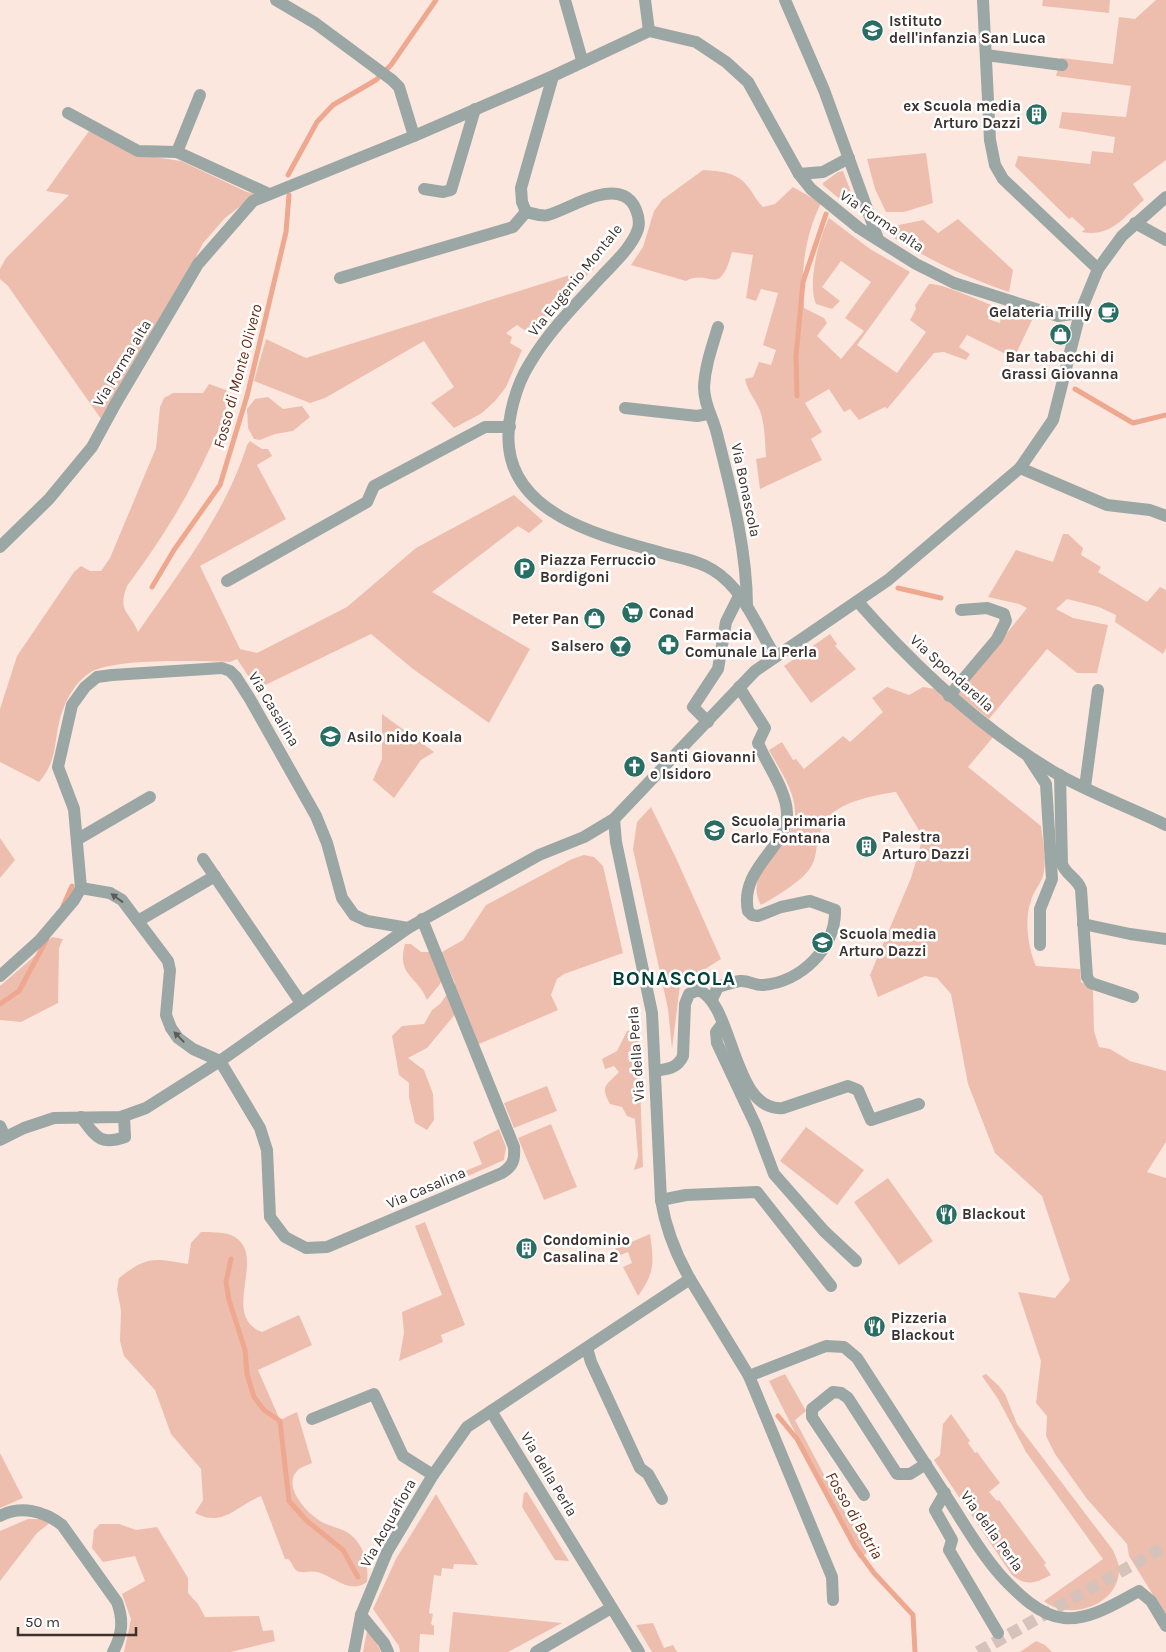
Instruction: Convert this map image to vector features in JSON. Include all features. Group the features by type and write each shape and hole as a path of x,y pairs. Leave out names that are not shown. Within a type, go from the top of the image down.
{"street":[{"path":"276,0 314,23 392,80 399,87 414,136"},
{"path":"564,0 582,60"},
{"path":"645,0 649,31"},
{"path":"785,0 824,90 878,239"},
{"path":"983,0 990,140 995,165 1003,179 1098,269"},
{"name":"Via Forma alta","path":"0,547 50,500 92,447 198,264 253,202 268,194 414,136 553,76 582,60 649,31 696,42 726,62 748,82 799,174 811,190 841,215 916,264 954,283 1058,316 1080,312"},
{"path":"986,55 1062,64"},
{"path":"340,278 513,227 526,212 522,202 521,188 553,76"},
{"path":"178,152 200,95"},
{"path":"424,190 442,192 451,190 475,109"},
{"path":"68,114 138,152 178,152 268,194"},
{"path":"799,174 822,172 849,158"},
{"name":"Via Eugenio Montale","path":"526,212 546,216 593,197 614,194 625,196 635,205 638,227 630,244 558,324 530,363 511,405 508,444 512,465 521,484 540,503 581,528 694,561 713,570 726,580 747,607"},
{"path":"2,1134 54,1118 124,1116 157,1102 220,1061 422,919 538,855 584,837 614,819 708,722 739,687 775,656 858,602 931,545 1020,468 1053,420 1080,312 1098,269 1109,252 1135,223 1166,197"},
{"path":"1135,223 1166,240"},
{"name":"Via Bonascola","path":"718,327 708,360 704,386 708,414 716,432 740,540 746,570 747,607 775,656"},
{"path":"625,408 697,416 708,414"},
{"path":"227,581 367,502 374,486 484,426 510,427"},
{"path":"1020,468 1107,505 1150,510 1166,516"},
{"path":"708,722 692,707 718,669 726,622 739,596"},
{"name":"Via Spondarella","path":"858,602 892,641 949,696 983,723 1060,775 1166,825"},
{"path":"949,696 997,639 1006,621 1004,614 987,608 961,610"},
{"name":"Via Casalina","path":"81,888 74,809 58,767 72,705 85,687 97,677 112,674 222,668 230,670 246,692 316,816 327,843 342,898 354,915 367,921 408,928"},
{"path":"712,999 718,987 741,981 762,986 804,970 820,955 835,922 835,910 810,901 798,902 758,916 752,915 748,911 752,876 784,828 788,816 782,793 758,743 765,728 739,687"},
{"path":"1085,786 1098,690"},
{"path":"1029,754 1030,761 1046,784 1050,841 1052,879 1040,909 1040,945"},
{"path":"1060,775 1062,864 1064,871 1079,882 1081,889 1087,977 1090,983 1133,997"},
{"path":"78,839 150,797"},
{"name":"Via della Perla","path":"614,819 618,852 652,1013 661,1200 665,1224 674,1252 749,1376 832,1577 833,1600"},
{"path":"203,859 301,1003"},
{"path":"138,921 215,876"},
{"path":"0,976 40,940 74,900 81,888 110,893 122,900 168,961 170,970 166,1015 171,1028 178,1038 193,1049 220,1061"},
{"name":"Via Casalina","path":"220,1061 260,1128 267,1150 270,1217 285,1237 306,1248 327,1247 510,1168 515,1158 514,1147 422,919"},
{"path":"1083,924 1130,934 1166,938"},
{"path":"655,1071 672,1069 680,1062 683,1056 685,1004 689,994 698,990 712,999 751,1090 765,1106 783,1108 848,1086 858,1090 871,1120 919,1104"},
{"path":"722,1024 716,1032 717,1043 756,1126 774,1174 824,1232 856,1261"},
{"path":"81,1117 96,1137 103,1141 111,1141 125,1137 124,1116"},
{"path":"661,1200 686,1195 757,1192 830,1286"},
{"path":"491,1411 690,1279"},
{"name":"Via della Perla","path":"749,1376 826,1346 844,1346 857,1358 1002,1576 1026,1600 1041,1611 1063,1618 1078,1618 1100,1611 1139,1591 1151,1601 1166,1626"},
{"path":"587,1348 590,1362 640,1468 648,1474 662,1499"},
{"path":"864,1495 812,1417 812,1409 833,1392 841,1393 848,1398 897,1474 910,1474 926,1464"},
{"name":"Via Acquafiora","path":"312,1419 374,1394 403,1456 433,1475"},
{"name":"Via della Perla","path":"491,1411 639,1652"},
{"name":"Via Acquafiora","path":"354,1652 361,1615 387,1552 433,1475 467,1427 491,1411"},
{"path":"945,1493 935,1510 952,1540 949,1550 998,1633"},
{"path":"0,1516 7,1512 30,1510 52,1517 62,1525 117,1602 121,1613 122,1632 113,1652"},
{"path":"536,1652 611,1608"},
{"path":"361,1615 384,1643 388,1652"}],"shaded area":[{"path":"1043,0 1110,0 1109,13 1042,6"},
{"path":"1156,0 1166,0 1166,160 1133,184 1144,200 1116,225 1101,232 1082,232 1085,229 1072,217 1069,219 1015,166 1018,156 1090,164 1092,151 1113,153 1115,137 1059,128 1062,112 1126,117 1131,86 1056,76 1061,58 1113,64 1119,17 1135,19"},
{"path":"89,131 147,156 181,161 247,192 256,194 225,218 203,243 183,282 101,419 8,286 0,279 0,269 6,258 69,195 46,191"},
{"path":"926,153 933,203 904,212 886,212 875,189 867,159"},
{"path":"703,170 728,173 740,179 763,207 775,204 793,187 821,203 811,228 805,254 803,268 804,308 824,318 827,323 817,336 841,359 864,331 845,318 871,282 841,261 822,287 840,301 832,309 816,304 813,285 815,261 821,237 829,218 870,249 910,272 857,345 897,373 926,332 910,320 916,309 915,305 929,284 935,284 994,306 988,319 1000,323 1002,308 1033,318 1014,358 967,335 959,347 970,354 966,360 944,352 934,353 887,409 885,407 859,420 850,409 844,412 829,389 805,403 822,432 811,439 822,460 760,489 756,459 766,457 764,430 759,409 748,389 745,379 753,377 759,362 771,365 776,350 763,345 778,293 761,289 756,301 746,298 753,255 732,252 723,275 713,280 694,278 686,281 631,265 643,247 654,211 662,200"},
{"path":"843,171 857,208 855,212 823,185 823,183 838,172"},
{"path":"958,219 1013,270 1009,292 936,262 894,238 892,230 899,225 923,220 938,233"},
{"path":"595,267 530,334 517,325 506,333 512,337 510,343 522,350 506,387 482,413 454,428 431,403 454,387 424,341 325,398 310,403 254,381 266,339 306,358"},
{"path":"209,384 226,390 225,413 220,427 182,503 162,536 127,586 124,595 124,607 138,632 185,565 214,519 238,471 250,441 262,449 268,449 272,456 257,465 286,519 200,566 240,649 257,653 347,607 416,548 514,495 543,521 529,533 518,526 432,592 530,649 489,723 413,669 371,634 257,689 237,659 230,662 138,662 119,664 91,672 76,685 66,703 61,715 53,758 39,782 0,762 0,709 17,656 74,572 81,566 90,571 101,571 110,558 156,448 160,407 164,398 173,393 203,393"},
{"path":"268,397 283,409 302,406 310,417 293,431 275,434 260,440 254,439 248,428 247,409 255,399"},
{"path":"1063,534 1068,534 1083,548 1081,555 1101,567 1098,572 1147,602 1160,587 1166,590 1166,648 1163,654 1115,622 1116,615 1099,607 1067,599 1056,609 1073,618 1108,625 1097,673 1077,673 1047,649 989,719 958,694 1027,608 1019,604 988,597 1016,550 1053,562"},
{"path":"830,634 837,644 835,646 856,669 811,703 784,666"},
{"path":"887,687 909,695 923,687 936,689 994,736 968,767 1041,826 1045,864 1042,879 1029,908 1027,925 1029,942 1036,966 1080,969 1081,982 1093,988 1094,1031 1099,1047 1110,1049 1130,1061 1166,1071 1166,1142 1147,1172 1166,1178 1166,1616 1129,1556 1127,1544 1087,1499 1055,1454 1046,1436 1047,1416 1036,1403 1041,1361 1018,1292 1055,1298 1070,1280 1042,1196 995,1153 968,1084 951,994 937,978 925,976 878,997 870,975 911,878 923,837 896,792 851,803 835,811 827,819 819,835 814,861 803,876 789,888 761,905 757,893 758,881 763,870 786,837 792,826 795,814 795,806 790,789 769,750 782,742 793,760 796,759 804,769 843,736 850,742 883,712 872,698"},
{"path":"382,714 434,752 421,760 394,798 373,780 382,759"},
{"path":"651,807 721,959 680,985 672,1049 668,1009 633,849 637,822"},
{"path":"0,838 15,860 0,878"},
{"path":"584,855 594,857 603,866 623,953 564,974 557,979 551,995 558,1010 479,1044 457,1012 427,1048 408,1058 424,1070 433,1094 434,1120 427,1130 415,1123 409,1097 409,1083 399,1075 392,1036 402,1026 424,1024 432,1010 440,1004 455,983 447,965 440,984 427,1000 403,963 405,944 411,944 421,952 442,952 463,940 486,905 572,859"},
{"path":"52,937 63,939 59,948 58,1003 21,1022 0,1020 0,986 37,954"},
{"path":"638,1030 643,1167 634,1170 638,1156 635,1119 627,1116 622,1107 610,1104 605,1089 619,1072 614,1066 605,1069 602,1059 617,1051 627,1031"},
{"path":"547,1086 557,1111 514,1128 504,1103"},
{"path":"551,1124 577,1187 544,1200 518,1138"},
{"path":"806,1127 864,1170 837,1205 780,1161"},
{"path":"499,1129 506,1147 504,1160 439,1189 437,1183 482,1164 473,1142"},
{"path":"888,1178 933,1241 899,1265 854,1202"},
{"path":"425,1222 465,1325 441,1335 443,1342 399,1361 404,1333 402,1312 442,1295 415,1226"},
{"path":"201,1232 228,1234 242,1244 247,1255 243,1299 244,1312 250,1324 262,1332 299,1315 312,1345 258,1370 280,1420 297,1412 312,1463 299,1469 294,1476 292,1484 294,1491 303,1506 315,1517 324,1523 349,1533 360,1546 367,1570 367,1582 361,1585 348,1586 317,1572 297,1571 288,1559 285,1559 261,1496 222,1517 205,1517 195,1513 203,1500 201,1469 171,1434 155,1390 124,1356 120,1341 121,1311 117,1289 119,1278 144,1262 158,1260 188,1264 191,1243"},
{"path":"650,1234 652,1267 648,1281 638,1296 623,1267 632,1263 628,1252 618,1256 615,1249"},
{"path":"785,1374 806,1411 795,1420 839,1503 871,1551 859,1558 769,1381"},
{"path":"986,1374 1005,1394 1017,1424 1113,1550 1118,1561 1117,1582 1111,1592 1091,1606 1079,1610 1066,1610 1054,1607 1044,1601 1103,1559 1026,1452 998,1399 982,1376"},
{"path":"951,1414 970,1441 968,1443 975,1453 977,1452 1000,1483 989,1492 997,1501 999,1500 1046,1563 1044,1565 1051,1575 1041,1580 1027,1582 1017,1579 1012,1575 934,1460 940,1455 943,1424"},
{"path":"0,1453 23,1498 0,1508"},
{"path":"527,1492 569,1561 555,1560 522,1507 524,1493"},
{"path":"436,1494 478,1565 454,1564 453,1569 442,1568 441,1576 434,1575 429,1613 433,1614 431,1624 434,1626 434,1635 420,1634 419,1652 400,1652 399,1646 373,1609 396,1559"},
{"path":"28,1519 44,1519 51,1522 37,1533 0,1581 0,1531"},
{"path":"100,1524 119,1524 136,1530 157,1527 188,1578 188,1593 198,1604 205,1617 259,1616 263,1631 273,1630 275,1641 231,1652 124,1652 131,1619 122,1594 145,1581 135,1556 103,1562 92,1548 94,1530"},
{"path":"453,1612 562,1623 508,1652 449,1652"},
{"path":"653,1623 664,1648 673,1645 677,1652 652,1652 636,1625"},
{"path":"367,1631 373,1636 381,1652 363,1652"},
{"path":"1036,1641 1045,1645 1052,1652 1020,1652"}],"waterway":[{"name":"Fosso di Monte Olivero","path":"288,175 317,122 333,105 376,80 391,65 436,0"},
{"name":"Fosso di Monte Olivero","path":"152,587 174,550 220,485 247,396 286,232 289,195"},
{"path":"797,396 796,356 803,282 826,214"},
{"path":"1075,389 1133,423 1166,415"},
{"path":"898,588 941,598"},
{"path":"63,906 72,886"},
{"path":"0,1004 19,991 47,939"},
{"path":"231,1259 226,1282 229,1300 245,1350 247,1374 254,1397 264,1410 280,1421 289,1501 307,1521 343,1550 358,1577"},
{"name":"Fosso di Botria","path":"778,1416 797,1439 855,1547 874,1573 913,1615 915,1652"}],"tunnel":[{"path":"978,1652 1166,1546"}],"place":[{"name":"Istituto dell'infanzia San Luca","path":"873,30"},
{"name":"ex Scuola media Arturo Dazzi","path":"1037,115"},
{"name":"Gelateria Trilly","path":"1108,312"},
{"name":"Bar tabacchi di Grassi Giovanna","path":"1060,334"},
{"name":"Piazza Ferruccio Bordigoni","path":"524,569"},
{"name":"Conad","path":"633,613"},
{"name":"Peter Pan","path":"595,619"},
{"name":"Farmacia Comunale La Perla","path":"669,644"},
{"name":"Salsero","path":"620,646"},
{"name":"Asilo nido Koala","path":"331,737"},
{"name":"Santi Giovanni e Isidoro","path":"634,766"},
{"name":"Scuola primaria Carlo Fontana","path":"715,830"},
{"name":"Palestra Arturo Dazzi","path":"866,846"},
{"name":"Scuola media Arturo Dazzi","path":"823,943"},
{"name":"Blackout","path":"946,1214"},
{"name":"Condominio Casalina 2","path":"527,1249"},
{"name":"Pizzeria Blackout","path":"875,1327"}],"district":[{"name":"BONASCOLA","path":"674,978"}]}
